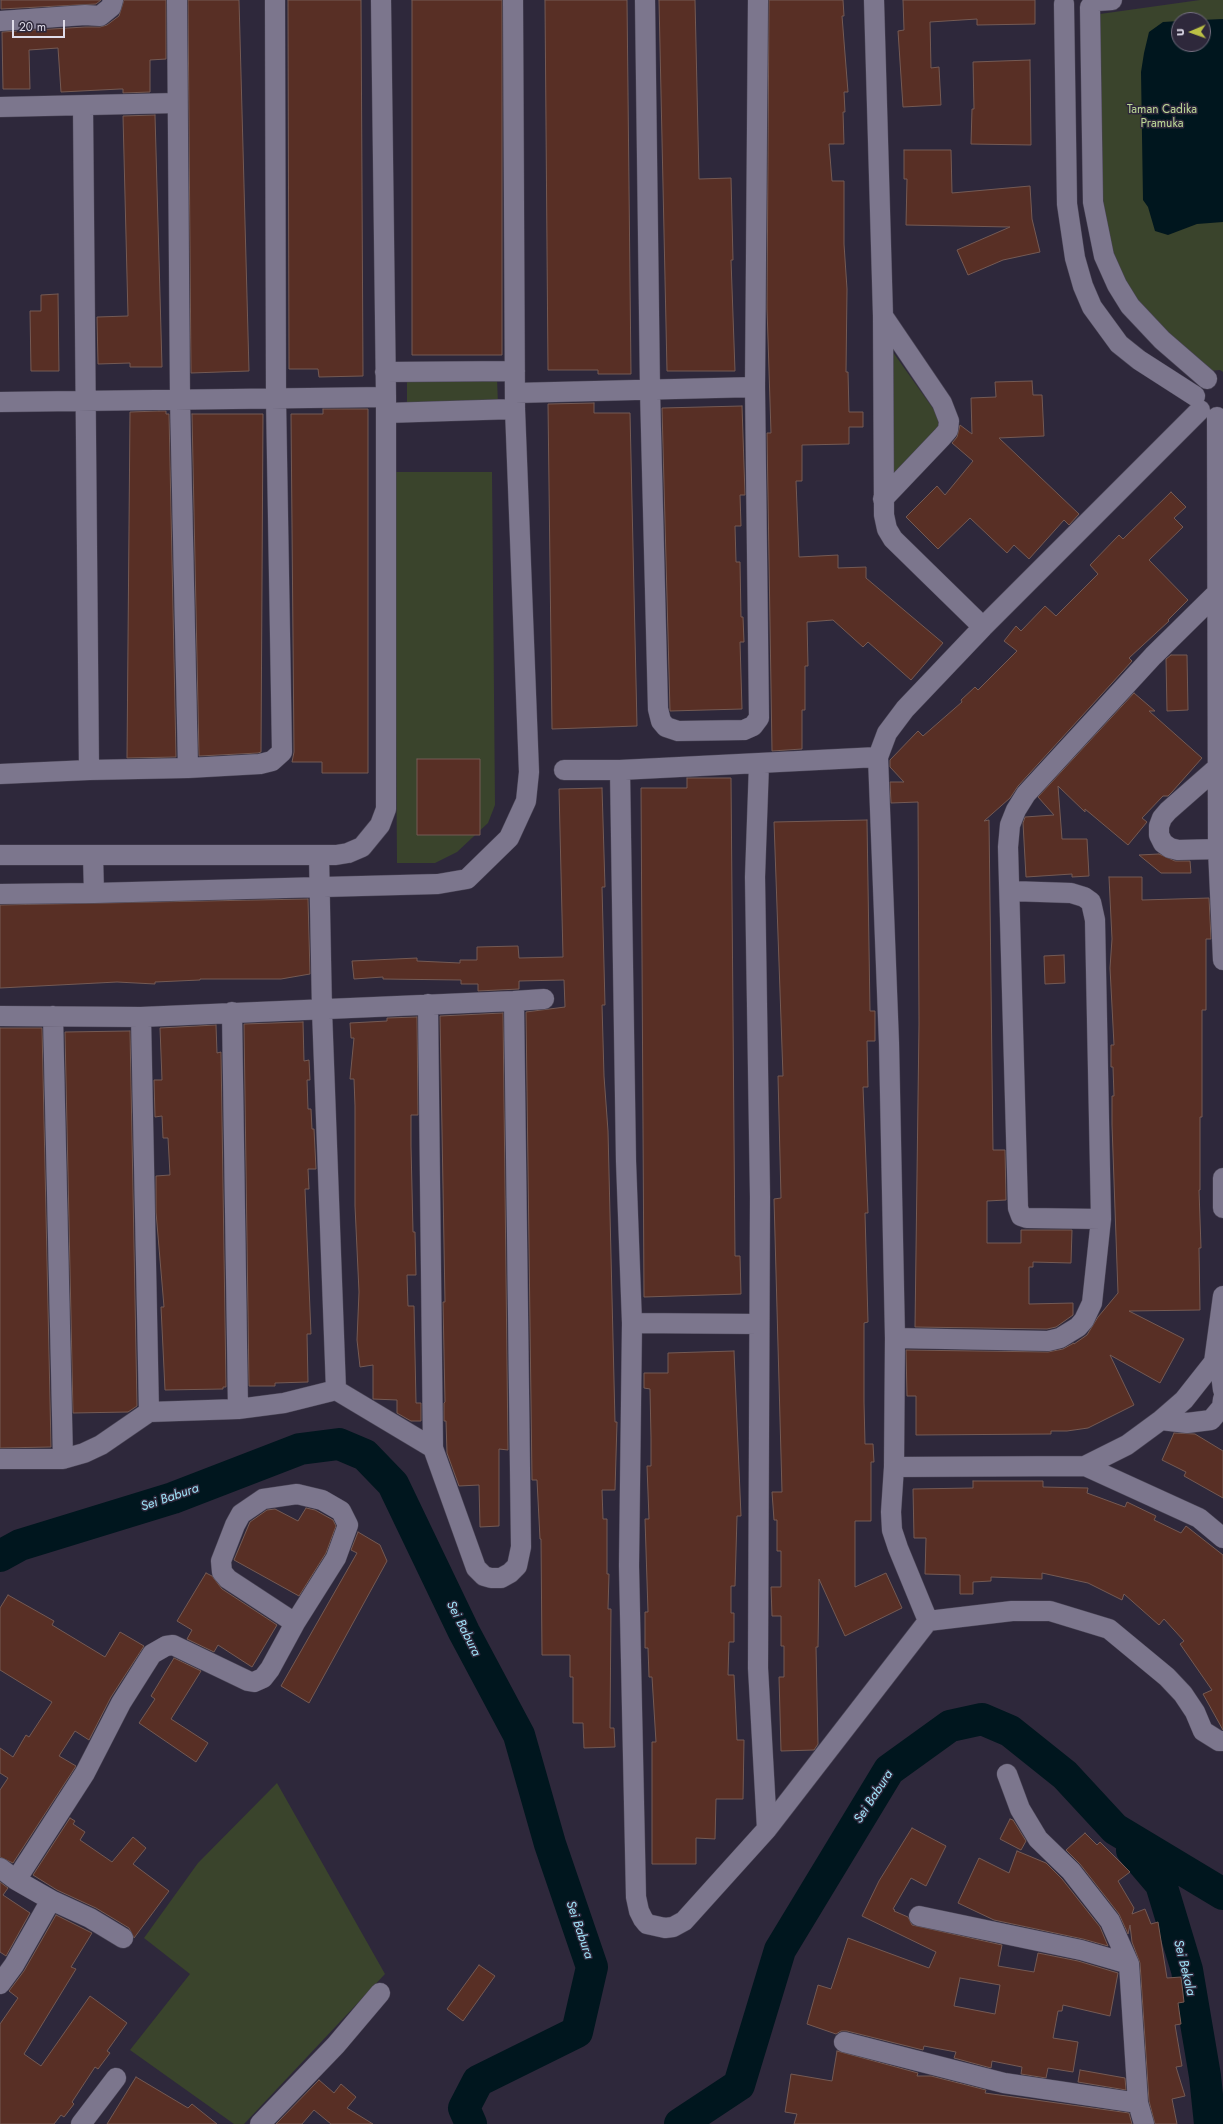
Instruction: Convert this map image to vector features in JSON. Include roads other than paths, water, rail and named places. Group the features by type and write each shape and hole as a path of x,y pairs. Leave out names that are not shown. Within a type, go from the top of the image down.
{"street":[{"path":"0,21 85,15 100,16 111,6 112,0"},
{"path":"177,0 180,399 188,768"},
{"path":"0,774 188,768 260,764 272,761 279,766 282,744 276,398 275,0"},
{"path":"0,856 319,855 348,853 362,848 380,826 386,809 386,405 381,0"},
{"path":"0,894 438,884 467,879 509,838 526,801 529,772 515,401 513,0"},
{"path":"645,0 650,390 658,709 666,727 672,730 737,730 753,726 759,718 755,387 758,0"},
{"path":"874,0 883,316 884,515 887,528 893,539 983,627"},
{"path":"1062,2 1076,10 1099,2 1093,202 1104,256 1117,285 1130,306 1162,340 1215,379"},
{"path":"1062,2 1067,204 1075,258 1083,286 1092,307 1119,344 1209,410"},
{"path":"0,107 177,103"},
{"path":"83,106 89,770"},
{"path":"1067,204 1093,202"},
{"path":"883,316 942,403 949,421 948,430 883,498"},
{"path":"385,372 515,371"},
{"path":"1215,379 1199,386 1209,410 1220,593 1218,850 1223,960"},
{"path":"0,402 276,398 386,405 515,401 650,390 755,387"},
{"path":"928,1621 892,1530 891,1512 894,1467 894,1338 889,1043 878,757 887,733 905,709 983,627 1209,410"},
{"path":"1101,1219 1027,1218 1021,1216 1018,1208 1008,847 1010,825 1016,810 1026,794 1153,656 1220,593"},
{"path":"564,770 620,770 878,757"},
{"path":"759,764 755,877 760,1197 758,1668 767,1829"},
{"path":"1218,767 1168,811 1162,818 1159,826 1159,835 1163,843 1170,848 1178,850 1218,850"},
{"path":"620,770 626,1161 632,1323 629,1574 636,1897 643,1919 647,1924 665,1928 673,1927 684,1921 767,1829 928,1621 1012,1611 1050,1611 1109,1629 1166,1677 1182,1694 1194,1712 1203,1731 1219,1741 1223,1741"},
{"path":"93,855 94,893"},
{"path":"319,855 321,887 322,1010 336,1390"},
{"path":"894,1338 1048,1341 1070,1332 1084,1320 1092,1303 1101,1219 1095,920 1091,902 1084,897 1071,893 1010,891"},
{"path":"0,1016 141,1017 544,999"},
{"path":"428,1004 433,1448 476,1568 484,1576 501,1578 510,1574 517,1566 521,1547 514,1001"},
{"path":"232,1012 238,1408"},
{"path":"53,1016 63,1459"},
{"path":"141,1017 149,1412"},
{"path":"1223,1178 1223,1208"},
{"path":"1085,1466 1127,1445 1161,1420 1184,1400 1214,1362 1223,1296"},
{"path":"632,1323 759,1324"},
{"path":"1214,1362 1221,1374 1223,1390"},
{"path":"0,1459 63,1459 84,1453 101,1445 149,1412 238,1408 284,1402 336,1390 433,1448"},
{"path":"1161,1420 1187,1423 1211,1420 1222,1407 1223,1399"},
{"path":"894,1467 1085,1466 1198,1518 1223,1538"},
{"path":"16,1880 85,1773 121,1703 152,1654 166,1646 173,1645 235,1676 254,1682 263,1678 270,1669 295,1623 336,1558 348,1525 341,1512 322,1500 297,1494 263,1499 242,1514 235,1525 221,1561 222,1572 228,1579 295,1623"},
{"path":"1007,1774 1020,1809 1038,1839 1071,1871 1110,1921 1129,1964 1138,2103 1144,2124"},
{"path":"0,1868 16,1880 51,1900 90,1918 123,1938"},
{"path":"0,1984 14,1965 51,1900"},
{"path":"919,1916 1081,1950 1129,1964"},
{"path":"260,2124 336,2045 380,1993"},
{"path":"844,2042 1004,2083 1138,2103"},
{"path":"81,2124 116,2078"}],"water":[{"path":"1223,19 1223,222 1197,224 1168,235 1155,231 1148,207 1143,200 1141,72 1144,53 1149,32 1163,22 1171,22 1171,52 1211,52 1211,20"}],"waterway":[{"name":"Sei Babura","path":"0,1556 20,1545 173,1498 300,1449 339,1444 365,1455 393,1484 464,1632 519,1735 550,1844 592,1967 577,2032 478,2081 464,2108 471,2124"},
{"name":"Sei Babura","path":"680,2124 739,2085 780,1950 889,1770 950,1726 982,1719 1010,1731 1065,1775 1115,1829 1223,1894"},
{"name":"Sei Bekala","path":"1132,1850 1161,1884 1187,1970 1205,2076 1210,2124"}],"park label":[{"name":"Taman Cadika Pramuka","path":"1162,117"}]}
